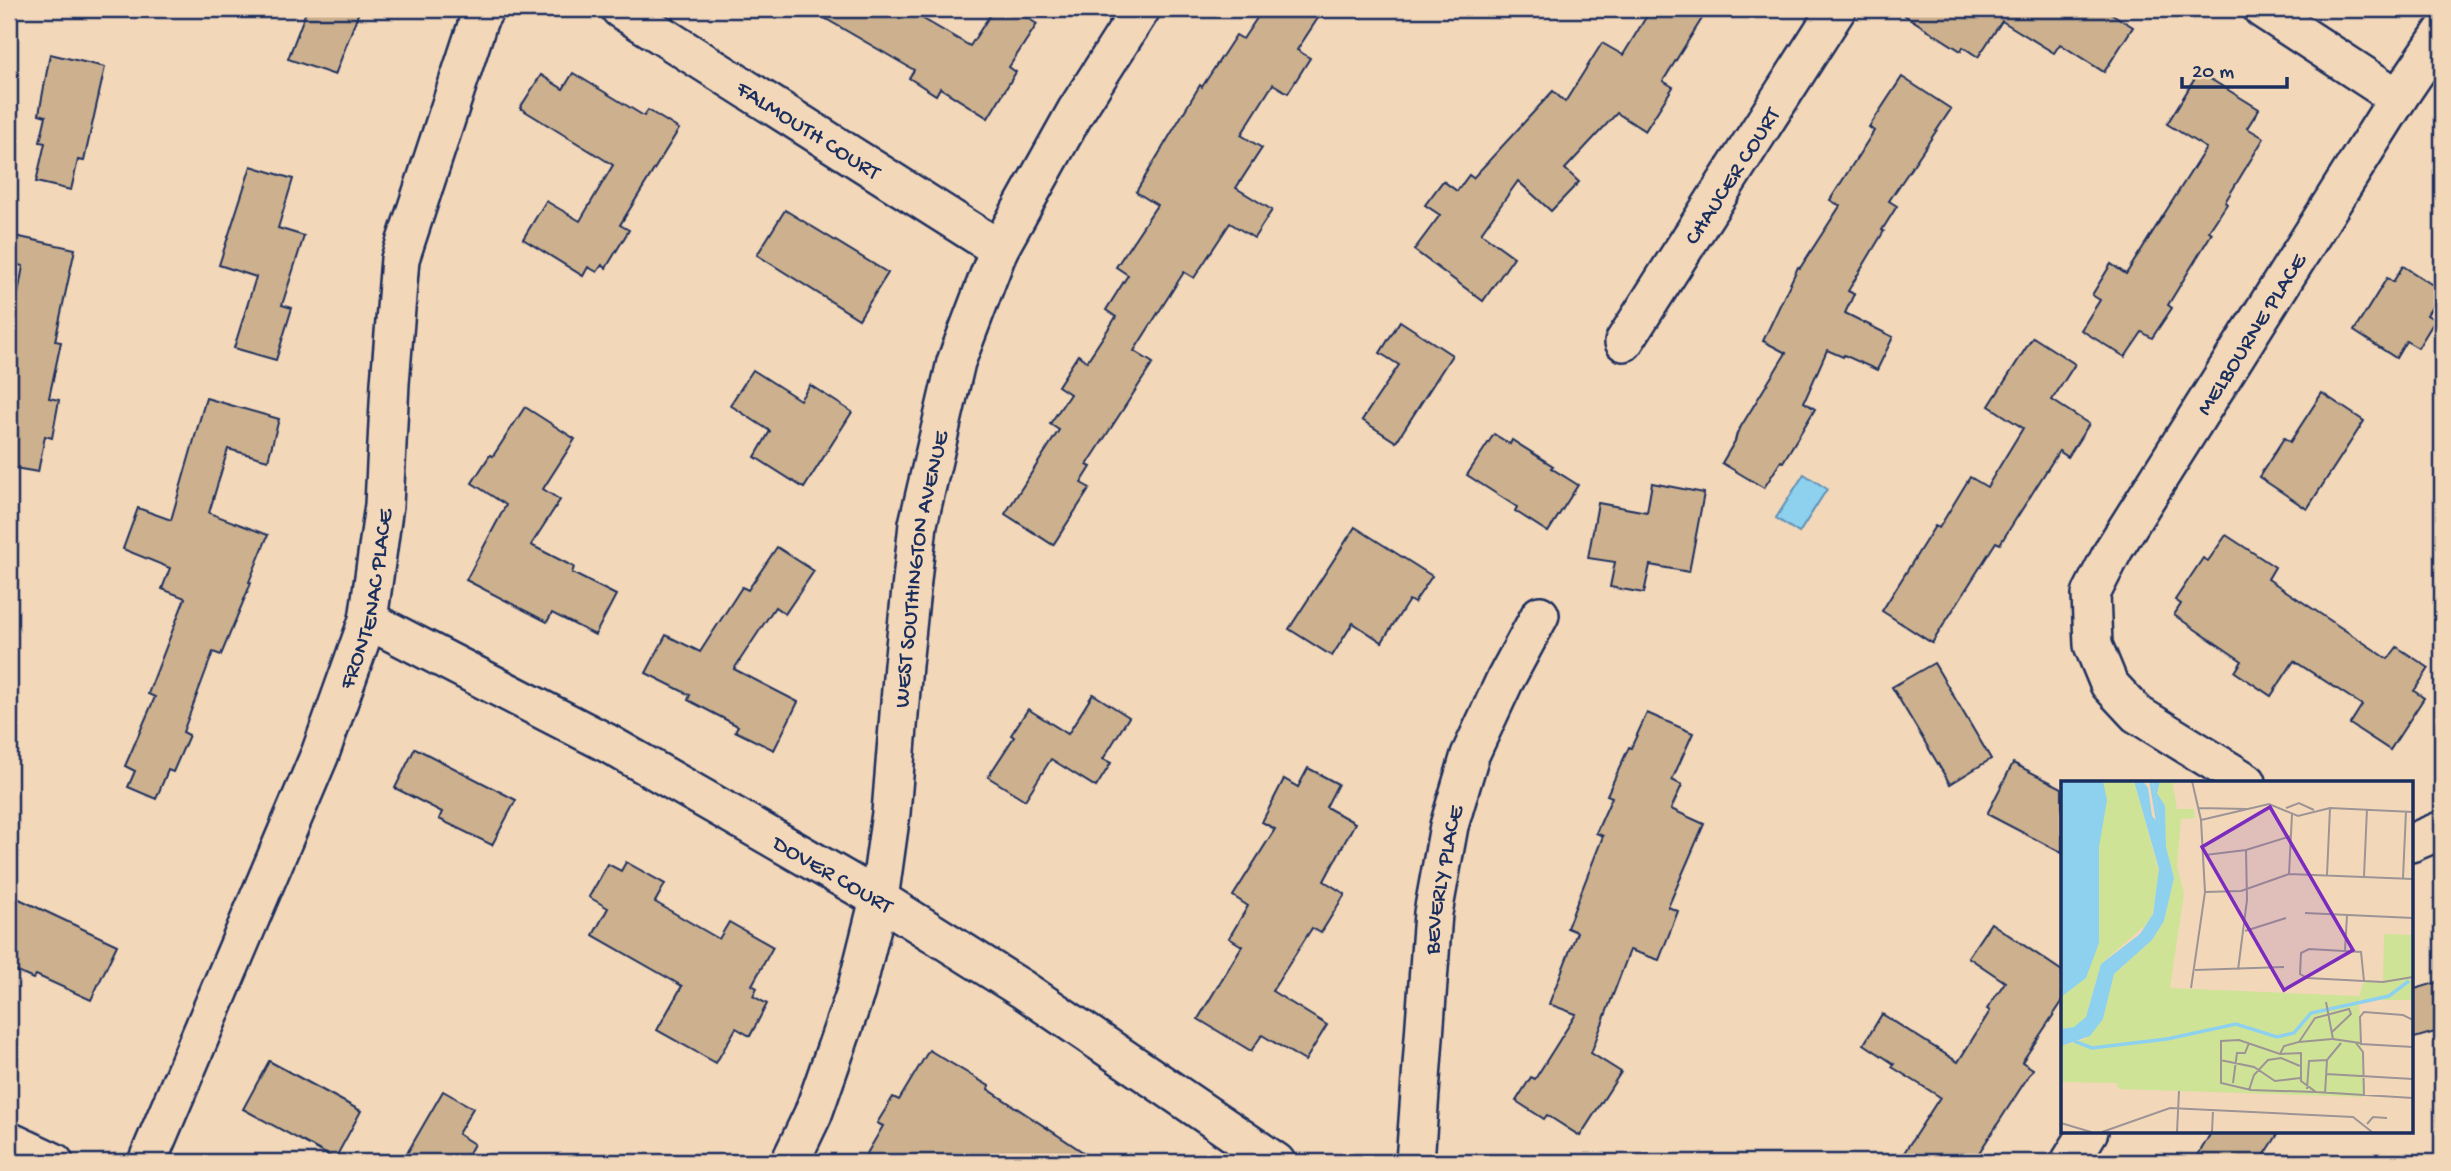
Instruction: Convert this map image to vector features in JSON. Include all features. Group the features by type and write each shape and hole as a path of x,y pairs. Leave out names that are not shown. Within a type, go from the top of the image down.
{"street":[{"name":"FRONTENAC PLACE","path":"147,1162 320,754 368,620 384,505 400,259 479,19 485,9"},
{"name":"FALMOUTH COURT","path":"620,9 999,249"},
{"name":"WEST SOUTHINGTON AVENUE","path":"790,1162 813,1114 856,991 879,899 891,813 918,524 956,362 999,249 1076,111 1141,9"},
{"name":"CHAUCER COURT","path":"1624,342 1837,9"},
{"path":"2262,9 2398,97"},
{"name":"MELBOURNE PLACE","path":"2245,781 2137,715 2109,684 2093,645 2091,594 2114,549 2398,97 2442,33"},
{"name":"BEVERLY PLACE","path":"1415,1162 1433,913 1449,827 1470,755 1504,682 1540,615"},
{"name":"DOVER COURT","path":"368,620 607,743 879,899 1022,989 1276,1162"},
{"path":"2412,843 2442,830"},
{"path":"2070,1162 2088,1132"},
{"path":"9,1141 54,1162"}],"water":[{"path":"1804,474 1827,489 1799,533 1776,518"}],"building":[{"path":"307,9 360,9 335,75 288,59"},
{"path":"809,9 906,9 970,46 994,9 1013,9 1037,24 1009,67 1016,72 988,118 940,88 936,95 909,78 914,70"},
{"path":"1263,9 1324,9 1297,50 1310,58 1288,93 1273,84 1241,135 1262,148 1236,188 1272,210 1254,238 1230,223 1194,278 1184,272 1134,351 1153,363 1087,465 1091,467 1081,483 1090,488 1053,545 1005,514 1059,430 1050,424 1070,394 1058,386 1078,355 1087,361 1116,317 1106,310 1128,275 1116,267 1157,205 1136,192 1200,85 1202,87 1236,35 1243,39"},
{"path":"1651,9 1708,9 1663,81 1673,87 1645,131 1617,113 1565,169 1579,182 1551,211 1518,181 1481,233 1514,257 1483,301 1414,250 1440,215 1425,205 1443,181 1457,191 1469,175 1473,178 1553,91 1565,102 1602,43 1623,55"},
{"path":"1895,9 2104,9 2133,27 2104,72 2060,44 2054,53 2002,21 1978,57 1963,47 1961,51"},
{"path":"50,54 105,67 84,161 78,160 71,190 36,182 45,143 40,142 46,116 39,114"},
{"path":"2199,72 2259,109 2247,128 2264,138 2209,231 2212,233 2168,305 2172,308 2152,338 2142,332 2125,357 2081,330 2100,300 2092,295 2111,264 2126,274 2206,148 2167,124"},
{"path":"573,73 644,116 648,110 679,129 620,225 629,230 606,268 602,265 597,272 588,267 583,276 523,239 546,201 580,221 613,165 520,108 541,75 563,89"},
{"path":"1902,77 1951,109 1889,201 1897,206 1848,291 1854,294 1845,313 1893,337 1877,370 1827,350 1804,402 1815,409 1764,488 1722,463 1737,433 1786,353 1763,341 1798,267 1800,268 1840,206 1830,200 1874,131 1869,127"},
{"path":"251,166 293,179 278,228 304,236 282,305 292,308 276,360 234,348 256,277 219,265"},
{"path":"785,210 888,273 859,319 757,255"},
{"path":"15,236 75,249 55,341 61,342 49,398 59,400 52,438 45,436 38,472 9,467 9,345 23,266 9,263"},
{"path":"2403,266 2442,291 2427,315 2435,320 2418,348 2406,341 2396,358 2354,331 2387,278 2393,282"},
{"path":"1400,321 1452,355 1396,442 1362,420 1399,365 1380,353"},
{"path":"2033,337 2075,364 2052,400 2089,424 2068,457 2059,451 2000,544 1996,542 1932,643 1882,611 1935,526 1939,528 1970,477 1987,487 2023,428 1989,406"},
{"path":"753,370 800,400 810,385 852,412 804,488 755,457 770,431 730,405"},
{"path":"2322,393 2364,421 2307,509 2259,477 2284,438 2290,442"},
{"path":"206,398 279,419 268,460 228,449 209,513 268,535 221,655 213,652 183,732 189,735 173,772 168,770 156,799 128,787 135,771 125,766 155,697 148,694 185,598 162,589 170,568 123,549 138,508 171,520"},
{"path":"525,407 575,439 543,489 560,500 531,545 574,567 572,573 616,595 595,635 552,613 547,622 466,580 506,505 472,483"},
{"path":"1494,434 1510,444 1512,440 1578,485 1548,532 1515,511 1517,507 1467,475"},
{"path":"1652,483 1704,493 1689,572 1650,565 1644,593 1610,587 1615,562 1588,558 1598,503 1647,512"},
{"path":"1355,527 1432,576 1414,603 1409,600 1382,642 1353,623 1332,656 1289,629"},
{"path":"2226,535 2275,567 2268,579 2388,659 2397,647 2429,668 2414,691 2424,698 2390,750 2350,724 2362,705 2294,661 2271,696 2235,672 2242,661 2174,615 2181,604 2175,600 2203,558 2208,561"},
{"path":"777,547 814,571 785,614 775,607 734,669 798,702 774,750 735,731 738,726 688,700 690,695 646,673 666,635 700,652 742,587 748,590"},
{"path":"1934,663 1991,759 1950,784 1892,687"},
{"path":"1093,694 1129,717 1103,759 1111,763 1096,787 1051,759 1025,800 988,777 1014,737 1011,735 1028,709 1068,734"},
{"path":"1647,713 1693,733 1672,780 1682,785 1671,809 1704,824 1668,907 1678,911 1659,960 1630,950 1591,1053 1621,1072 1580,1136 1547,1115 1544,1119 1516,1101 1531,1077 1535,1079 1576,1014 1549,1004 1577,932 1567,928 1603,836 1596,833 1612,797 1607,795"},
{"path":"415,748 516,800 492,845 439,819 442,812 395,788"},
{"path":"2013,763 2061,787 2061,852 1987,814"},
{"path":"1308,768 1338,784 1326,807 1355,823 1324,881 1345,894 1321,933 1312,928 1272,991 1327,1025 1305,1061 1262,1035 1251,1051 1198,1019 1242,946 1229,938 1248,906 1233,896 1275,829 1262,822 1284,779 1298,787"},
{"path":"626,862 665,884 655,902 719,939 729,922 773,947 752,985 757,988 753,996 767,1004 750,1036 736,1028 716,1063 657,1030 682,986 593,935 608,908 589,897 608,864 621,871"},
{"path":"17,898 117,945 91,1000 36,975 33,979 9,968 9,915"},
{"path":"1991,923 2061,970 2061,1004 2022,1062 2033,1069 1973,1162 1898,1162 1940,1097 1892,1067 1894,1064 1864,1044 1882,1014 1958,1062 2005,982 1968,957"},
{"path":"2442,981 2442,1030 2412,1039 2412,990"},
{"path":"929,1050 989,1086 988,1089 1098,1162 862,1162 883,1126 877,1123 893,1097 899,1100"},
{"path":"269,1061 361,1111 335,1159 243,1109"},
{"path":"443,1091 473,1108 458,1134 474,1144 464,1162 402,1162"},
{"path":"2211,1132 2279,1132 2260,1162 2194,1162"}]}
